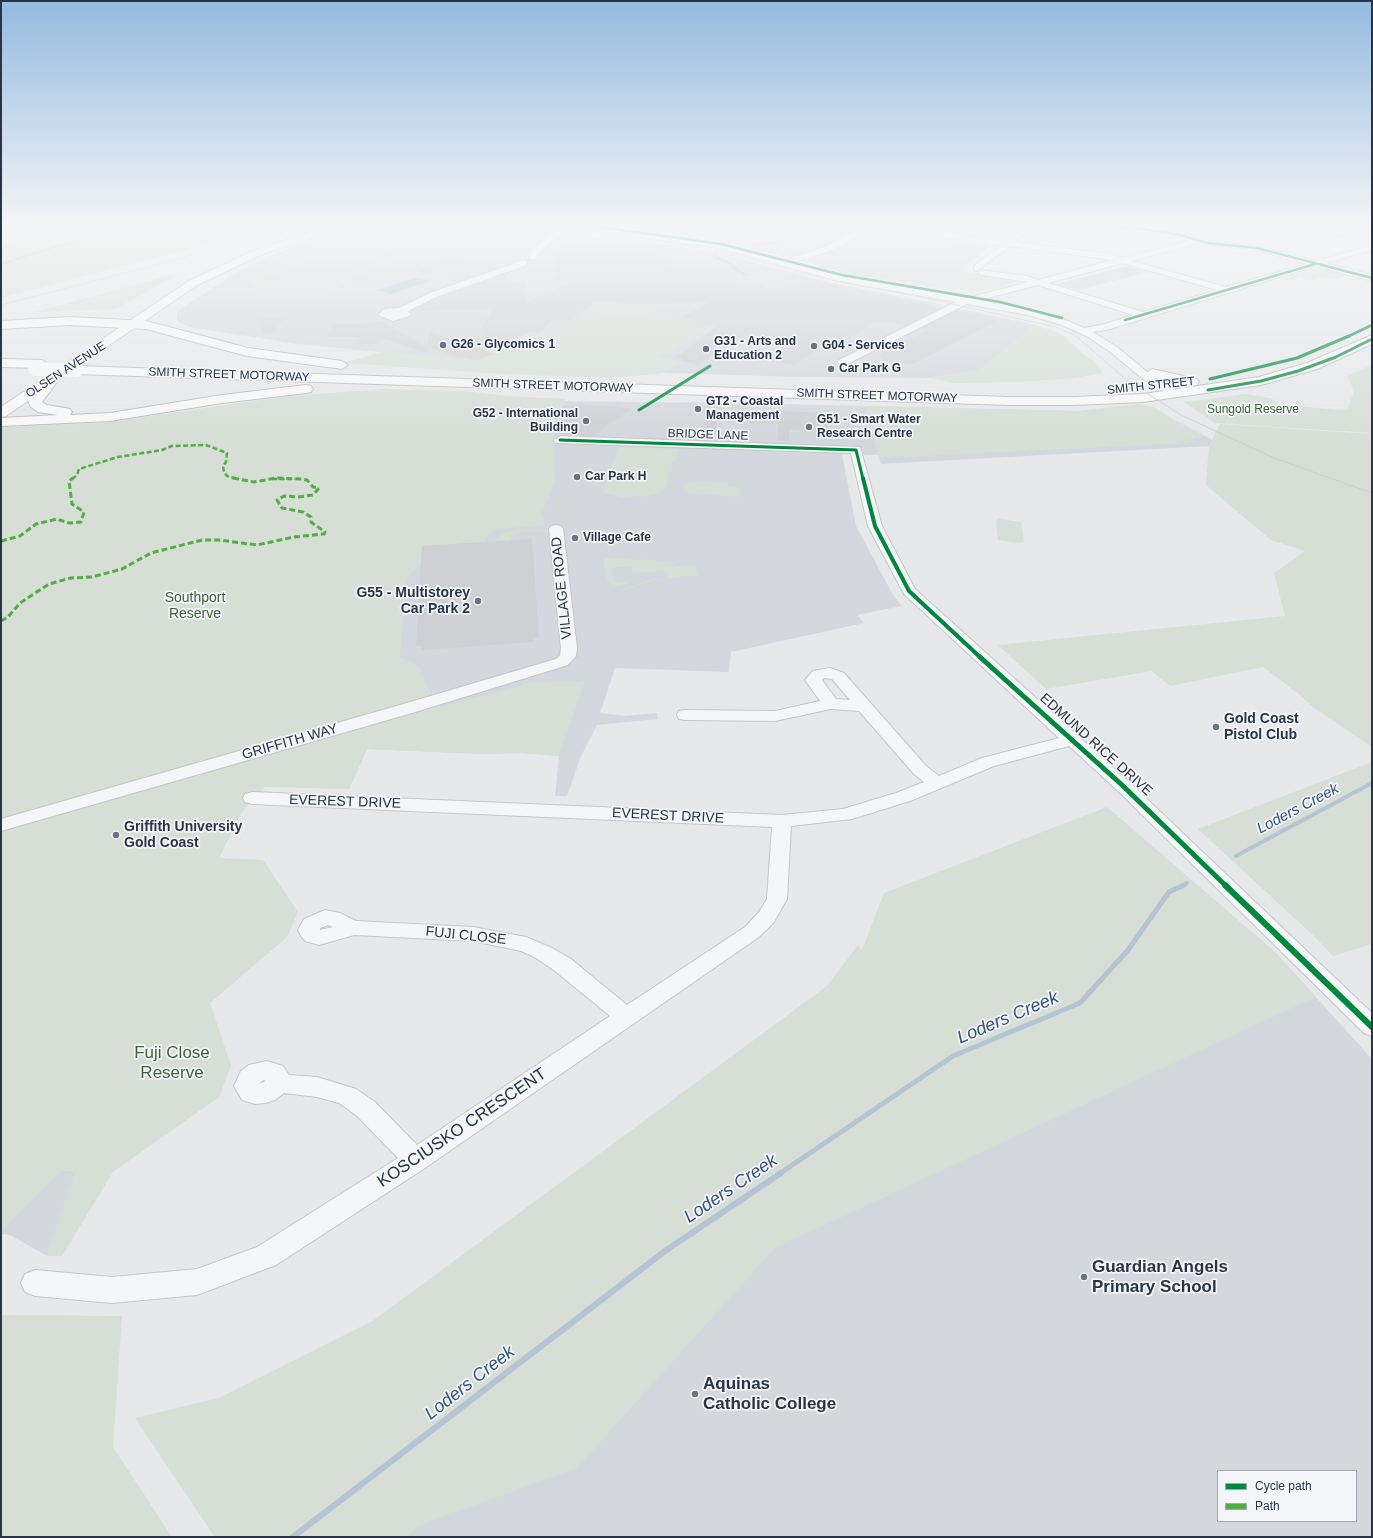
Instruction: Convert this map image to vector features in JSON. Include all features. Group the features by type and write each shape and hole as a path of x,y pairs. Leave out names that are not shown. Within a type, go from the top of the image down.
{"main road":[{"name":"OLSEN AVENUE","path":"135,318 159,297"},
{"name":"OLSEN AVENUE","path":"1,414 135,318 170,297"},
{"path":"1,321 135,318 217,345 247,352 302,361 359,367 519,378"},
{"path":"1,325 57,321 117,323 135,318"},
{"name":"OLSEN AVENUE","path":"1,400 117,323"},
{"name":"SMITH STREET","path":"1106,400 1172,390 1192,382 1239,374 1291,360 1324,348 1372,325"},
{"name":"SMITH STREET","path":"992,393 1060,393 1130,389 1172,390 1227,387 1284,375 1336,357 1372,339"},
{"name":"SMITH STREET MOTORWAY","path":"1,363 80,368 441,383 1008,401 1106,400"},
{"name":"SMITH STREET MOTORWAY","path":"1,368 38,366"},
{"path":"52,378 48,387 35,401 39,407 51,411 68,412 130,409 157,402 172,390 168,381 156,377 87,373 80,368"},
{"name":"SMITH STREET MOTORWAY","path":"80,368 519,378 992,393"},
{"path":"1130,389 1134,383 1150,375 1192,382"},
{"path":"1,422 110,417 222,399 301,389 441,383"},
{"path":"1,414 55,419"}],"street":[{"path":"401,311 428,297"},
{"path":"959,297 1040,311 1084,329 1172,390"},
{"path":"843,362 973,299 982,297"},
{"path":"1083,297 1142,315"},
{"path":"1084,329 1108,327 1142,315 1204,297"},
{"name":"BRIDGE LANE","path":"560,440 856,450"},
{"name":"EDMUND RICE DRIVE","path":"856,450 875,526 909,591 931,614 1133,795 1372,1027"},
{"name":"VILLAGE ROAD","path":"556,529 569,648"},
{"name":"GRIFFITH WAY","path":"1,825 549,667 562,662 568,656 569,648"},
{"path":"831,704 814,682 814,678 819,674 830,673 838,676 920,770 937,783"},
{"path":"685,715 775,716 831,704 863,706"},
{"name":"EVEREST DRIVE","path":"252,798 782,821 845,815 903,797 988,762 1072,740"},
{"name":"KOSCIUSKO CRESCENT","path":"35,1283 112,1290 197,1282 266,1256 416,1160 752,932 767,917 777,899 782,821"},
{"name":"FUJI CLOSE","path":"353,928 473,934 526,945 544,953 563,965 626,1017"},
{"path":"278,1083 317,1087 332,1090 347,1096 366,1109 416,1160"}],"shaded area":[{"path":"200,297 903,297 945,305 943,309 967,310 1035,325 980,370 929,378 797,377 612,371 458,360 298,344 194,328 180,323 177,320 177,313"},
{"name":"Southport Reserve","path":"447,400 741,403 1077,411 1174,420 1213,440 1209,446 881,464 878,455 842,454 856,526 893,595 902,606 857,615 864,623 731,652 729,672 615,668 600,713 624,716 657,713 658,719 597,725 581,756 567,796 555,796 559,756 522,753 484,754 367,749 349,789 235,776 53,1170 76,1171 47,1256 10,1235 1,1234 1,456"},
{"name":"Guardian Angels Primary School","path":"1274,951 1372,1059 1372,1537 322,1537 1032,1056"}],"green space":[{"path":"91,297 138,297 116,309 35,312"},
{"path":"603,308 649,308 656,313 666,313 672,318 668,321 674,322 678,320 696,325 693,328 714,329 712,336 699,335 674,351 659,356 682,363 673,369 657,374 612,378 504,374 344,363 384,351 460,359 465,357 478,360 494,354 485,351 501,346 499,345 519,337 526,332 540,333 544,328 552,329"},
{"path":"1035,325 1057,332 1064,336 1084,355 1095,361 1102,373 1075,378 1017,382 955,383 929,378 980,370"},
{"name":"Sungold Reserve","path":"1372,365 1372,433 1215,423 1184,402 1246,394 1271,398 1281,405 1340,410 1348,408 1354,391 1347,376"},
{"name":"Southport Reserve","path":"385,389 464,391 508,396 566,399 554,424 555,482 541,514 547,525 498,529 491,533 483,542 422,546 421,564 407,579 400,657 419,666 428,688 441,707 528,683 585,681 559,756 522,753 484,754 367,749 349,789 265,787 242,812 219,858 263,860 298,912 287,937 210,1003 231,1066 219,1097 113,1172 62,1256 47,1256 75,1171 62,1170 1,1232 1,427 101,423 288,396"},
{"path":"1138,404 1154,407 1174,420 1206,437 1191,439 1193,443 879,458 865,406 1077,411"},
{"path":"1220,424 1372,434 1372,747 1313,707 1300,695 1263,667 1170,686 1152,671 1046,689 998,645 1285,616 1274,573 1305,551 1271,540 1206,485 1209,446"},
{"path":"618,447 679,449 675,462 672,462 667,486 662,491 654,495 640,497 625,498 603,493"},
{"path":"695,481 728,483 727,486 742,487 740,497 694,494 686,492 683,489 685,484"},
{"path":"999,519 1021,522 1024,542 1019,543 998,540 996,521"},
{"path":"514,530 548,530 550,537 546,531 522,532 512,535 511,540 495,541 501,534"},
{"path":"603,558 626,558 674,562 672,566 673,570 673,566 695,565 698,576 655,580 622,591 620,590 652,579 667,578 664,571 633,573 631,567 615,567 612,568 615,582 627,582 627,584 615,586 607,580"},
{"path":"1372,762 1372,944 1333,956 1316,938 1198,829"},
{"path":"1107,807 1274,951 1316,997 775,1248 577,1468 421,1525 407,1537 213,1537 214,1536 135,1418 219,1398 374,1320 827,986 858,945 862,950 884,893"},
{"path":"1,1315 122,1316 113,1447 172,1537 1,1537"}],"building":[{"path":"441,297 526,297 526,303 540,297 892,297 941,308 906,325 886,322 871,323 830,352 815,350 795,365 770,361 772,359 767,358 783,346 741,338 698,365 680,360 683,359 676,357 717,326 702,324 706,322 683,317 710,302 637,304 595,301 585,311 579,311 571,320 553,319 540,333 531,332 486,351 494,354 478,360 454,356 426,347 430,332 463,342 470,340 482,335 483,325 494,309 411,311"},
{"path":"956,311 995,318 994,320 997,321 913,364 903,364 880,358 882,357 879,355 930,329 922,328"},
{"path":"259,319 283,319 273,333 263,333"},
{"path":"382,321 429,349 427,353 381,338 378,344 357,344 361,337 326,337 334,324 363,324"},
{"name":"G52 - International Building","path":"563,405 612,406 632,409 592,436 558,434 562,424 554,424"},
{"path":"707,406 718,406 715,437 702,437"},
{"name":"G51 - Smart Water Research Centre","path":"748,410 826,413 827,430 789,430 789,441 778,440 778,424 747,423"},
{"name":"G55 - Multistorey Car Park 2","path":"532,539 539,638 534,638 534,642 422,650 422,646 416,646 422,546"}],"waterway":[{"name":"Loders Creek","path":"1236,856 1372,783"},
{"name":"Loders Creek","path":"1182,886 1187,883"},
{"name":"Loders Creek","path":"779,1174 953,1056 1080,1003 1128,950 1169,892 1182,886"},
{"name":"Loders Creek","path":"293,1537 665,1251 781,1173"}],"tram line":[{"path":"1,305 33,297"},
{"path":"919,297 1056,327 1076,336 1129,382 1181,415 1274,458 1372,493"}],"marked path":[{"path":"1,541 20,536 36,524 57,519 69,523 81,522 84,512 82,509 72,504 69,486 69,481 77,475 79,469 118,457 162,450 172,446 206,445 216,450 225,451 227,453 226,462 223,466 224,472 227,476 254,482 276,478 302,479 307,480 313,487 319,488"},
{"path":"1,621 8,617 20,603 49,584 71,578 92,577 122,569 151,553 202,540 219,540 257,545 294,537 324,534 325,532 311,522 311,517 303,512 282,508 277,500 284,496 298,497 313,495 320,487"}],"cycle path":[{"path":"969,297 1040,311 1062,318"},
{"path":"1125,320 1204,297"},
{"path":"1210,379 1257,369 1297,358 1324,348 1372,325"},
{"path":"1208,390 1261,381 1298,371 1336,357 1372,339"},
{"path":"639,410 710,366"},
{"path":"560,440 856,450 875,526 909,591 931,613 1122,785 1372,1027"}],"place":[{"name":"G26 - Glycomics 1","path":"443,345"},
{"name":"G04 - Services","path":"814,346"},
{"name":"G31 - Arts and Education 2","path":"706,349"},
{"name":"Car Park G","path":"831,369"},
{"name":"GT2 - Coastal Management","path":"698,409"},
{"name":"G52 - International Building","path":"586,421"},
{"name":"G51 - Smart Water Research Centre","path":"809,427"},
{"name":"Car Park H","path":"577,477"},
{"name":"Village Cafe","path":"575,538"},
{"name":"G55 - Multistorey Car Park 2","path":"478,601"},
{"name":"Gold Coast Pistol Club","path":"1216,727"},
{"name":"Griffith University Gold Coast","path":"116,835"},
{"name":"Guardian Angels Primary School","path":"1084,1277"},
{"name":"Aquinas Catholic College","path":"695,1394"}],"park label":[{"name":"Fuji Close Reserve","path":"172,1063"}]}
